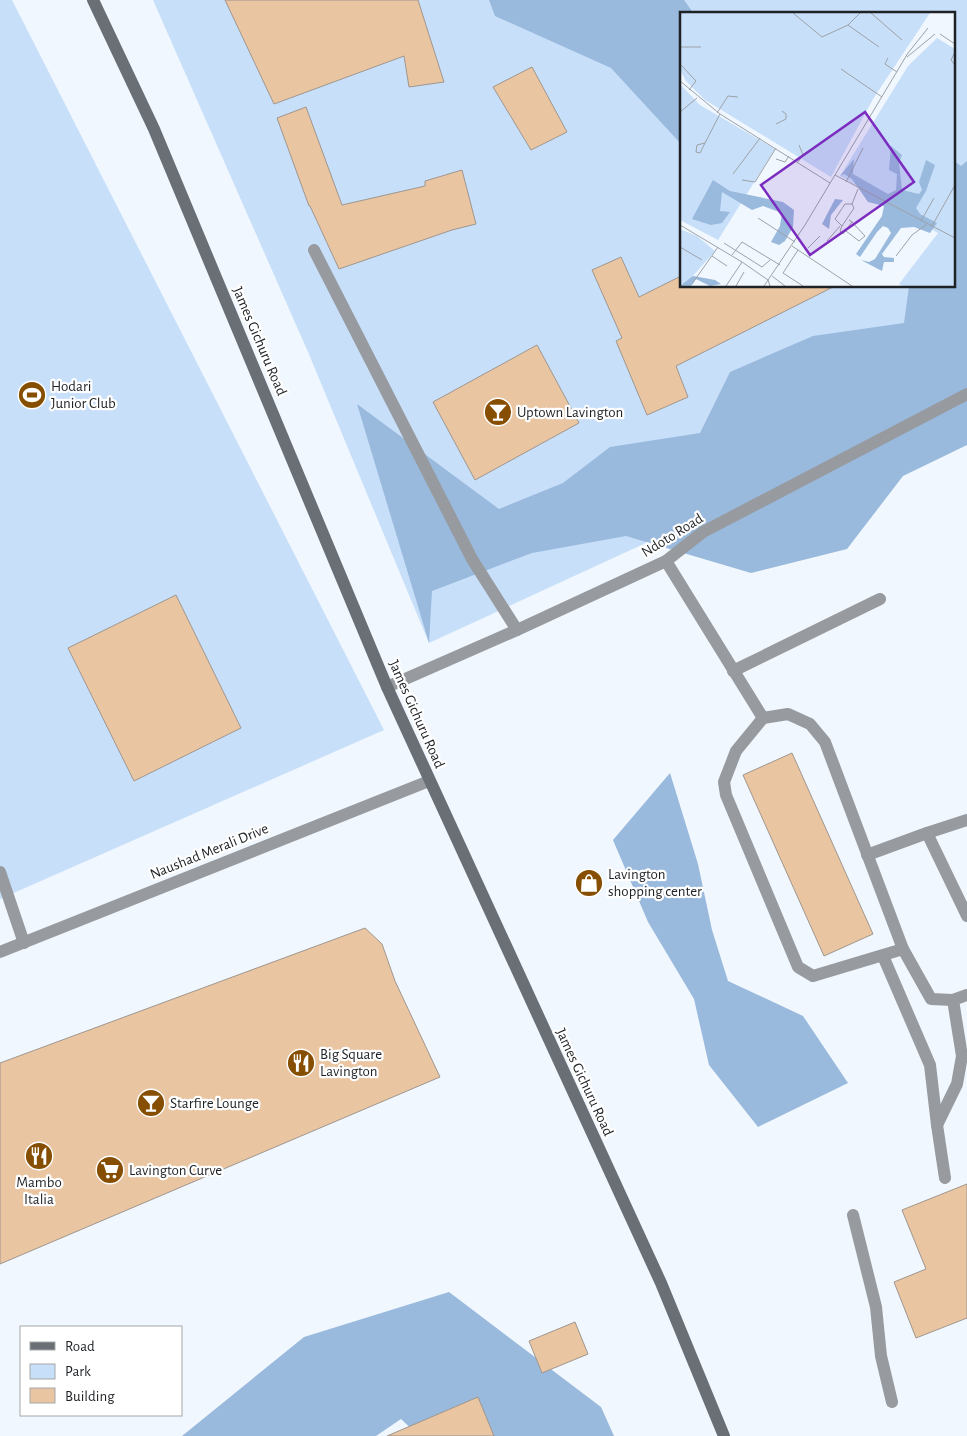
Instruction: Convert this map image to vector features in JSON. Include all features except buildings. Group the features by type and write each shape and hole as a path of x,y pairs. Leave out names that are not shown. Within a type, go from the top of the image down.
{"main road":[{"name":"James Gichuru Road","path":"93,0 154,129 387,687 661,1283 724,1436"}],"street":[{"path":"314,250 472,559 517,630"},
{"name":"Ndoto Road","path":"387,687 517,630 666,561 703,532 967,394"},
{"path":"666,561 763,718"},
{"path":"733,671 880,600"},
{"path":"903,949 813,976 798,967 726,795 724,782 736,751 763,718 788,714 810,724 824,742 903,949 931,999 953,1000 967,995"},
{"name":"Naushad Merali Drive","path":"0,952 429,781"},
{"path":"867,855 967,820"},
{"path":"927,833 967,916"},
{"path":"0,872 24,943"},
{"path":"883,956 930,1065 946,1178"},
{"path":"937,1125 957,1084 962,1056 953,1000"},
{"path":"853,1215 876,1308 881,1356 892,1402"}],"green space":[{"path":"0,0 12,0 384,730 0,899"},
{"path":"153,0 967,0 967,395 429,643 308,352"}],"shaded area":[{"path":"489,0 684,0 693,12 680,12 680,143 611,68 495,16"},
{"path":"954,161 961,166 967,161 967,445 903,476 847,549 751,573 626,536 532,553 432,591 429,643 357,404 499,509 563,483 610,447 700,433 730,372 813,336 904,323 909,288 954,288"},
{"path":"670,773 698,864 712,930 728,981 803,1016 848,1083 758,1127 709,1065 694,999 648,922 613,840"},
{"path":"449,1292 601,1407 614,1436 419,1436 401,1419 376,1436 182,1436 304,1337"}],"place":[{"name":"Hodari Junior Club","path":"32,395"},
{"name":"Uptown Lavington","path":"498,412"},
{"name":"Lavington shopping center","path":"589,883"},
{"name":"Big Square Lavington","path":"301,1063"},
{"name":"Starfire Lounge","path":"151,1103"},
{"name":"Mambo Italia","path":"39,1156"},
{"name":"Lavington Curve","path":"110,1170"}]}
